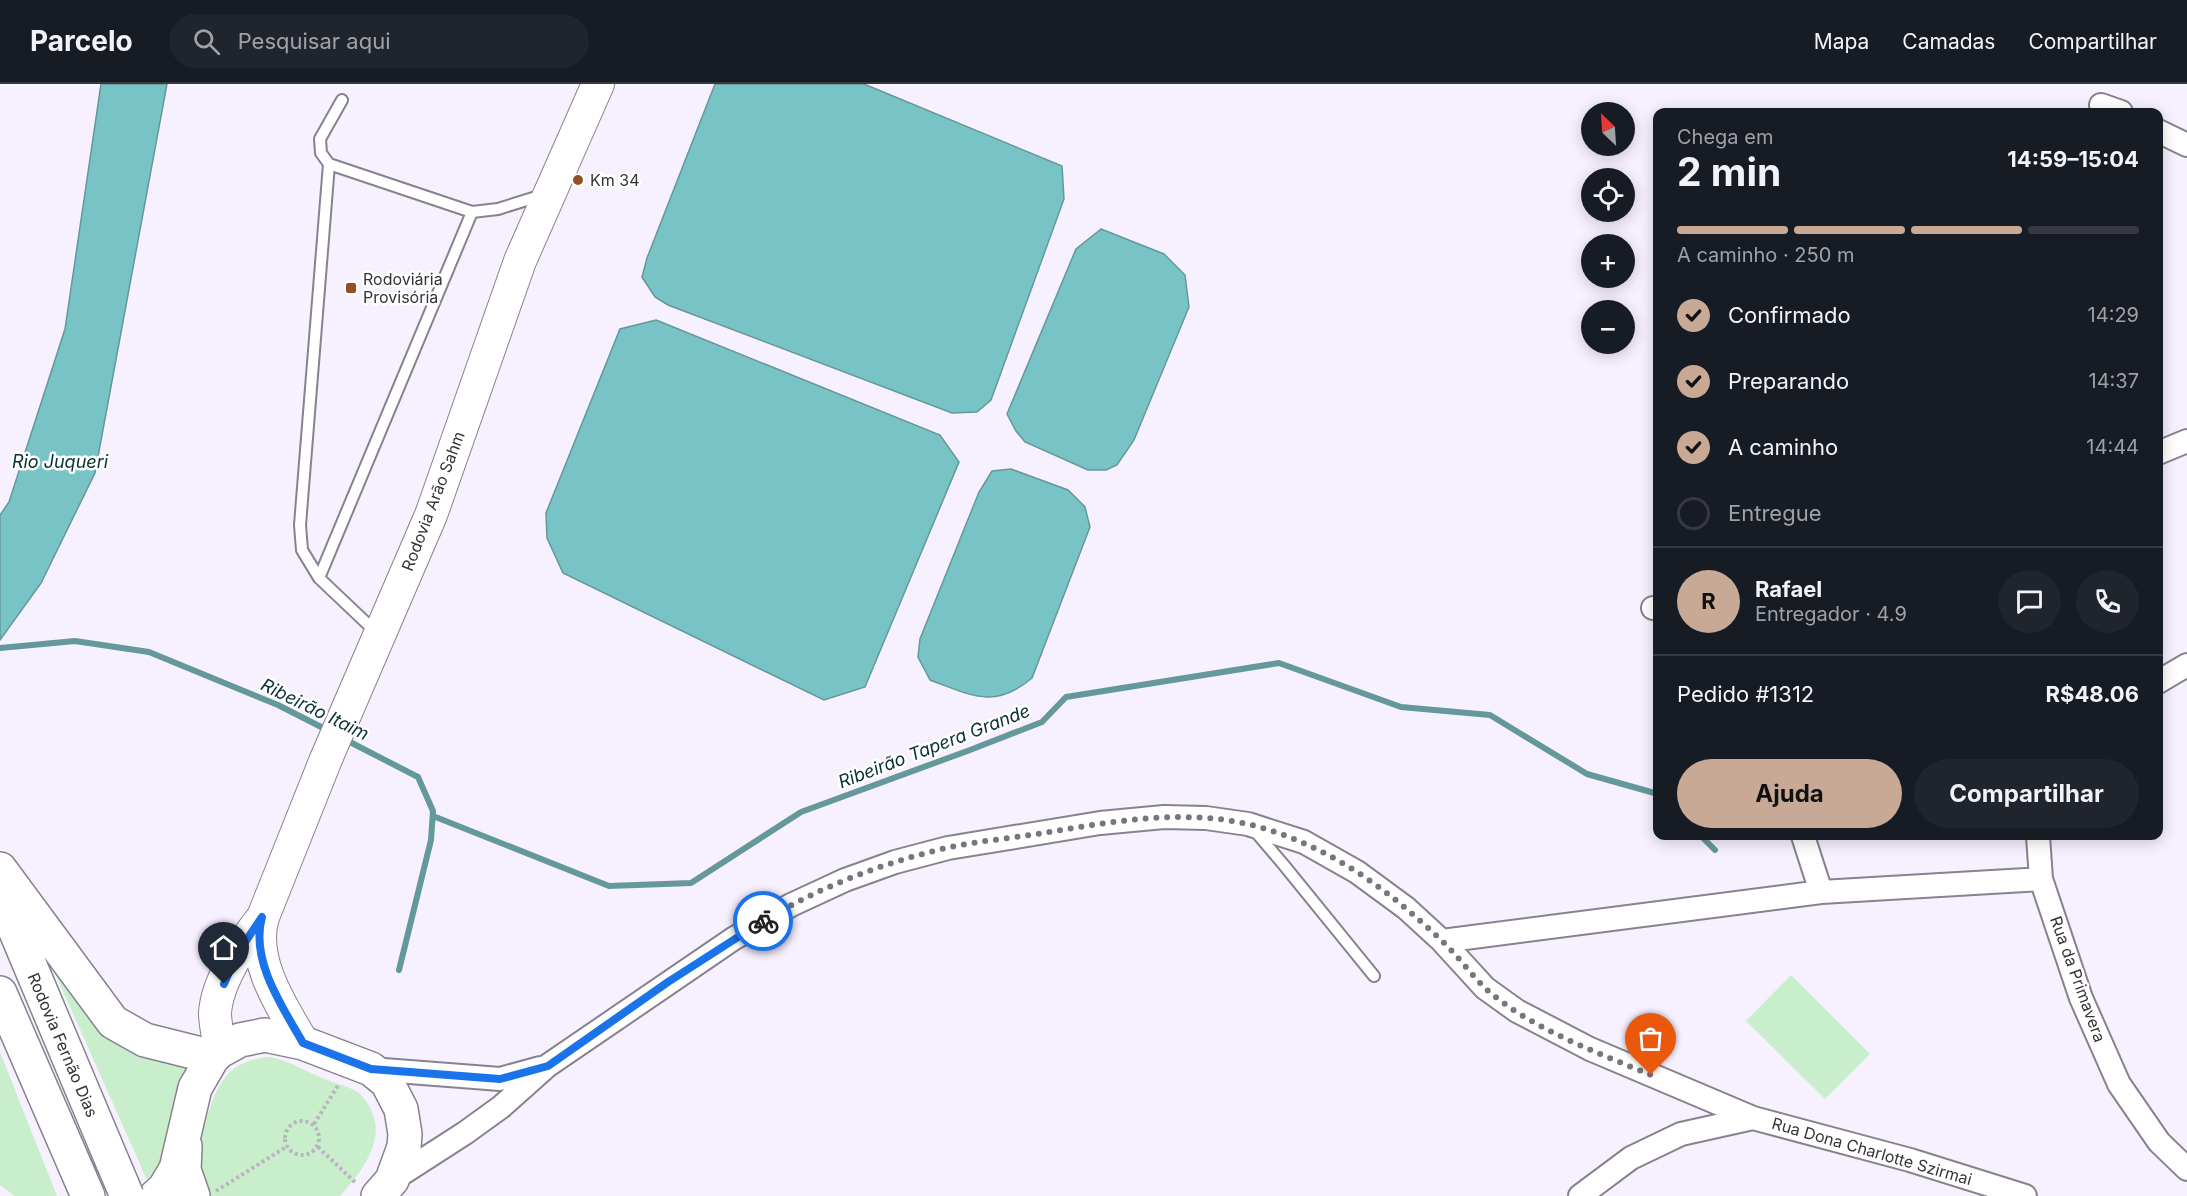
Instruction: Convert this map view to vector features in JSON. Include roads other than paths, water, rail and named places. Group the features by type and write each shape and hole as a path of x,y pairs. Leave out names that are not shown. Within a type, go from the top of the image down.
{"main road":[{"path":"0,869 113,1022 145,1040 216,1054"},
{"name":"Rodovia Fernão Dias","path":"0,894 127,1196"},
{"path":"0,993 86,1192"},
{"path":"156,1196 164,1189 176,1169 195,1088 216,1054 240,1040 265,1035 303,1043 361,1066 387,1082 396,1097 404,1122 404,1147 377,1188"},
{"path":"185,1135 184,1170 193,1196"}],"street":[{"name":"Rodovia Arão Sahm","path":"303,1043 266,971 258,933 262,917 326,759 431,515 520,261 598,84"},
{"path":"2163,134 2187,146"},
{"path":"2163,451 2187,441"},
{"path":"2163,679 2187,664"},
{"name":"Rua Dona Charlotte Szirmai","path":"548,1066 724,945 791,904 845,880 948,848 1100,824 1164,818 1206,818 1248,824 1304,842 1358,872 1406,908 1442,941 1485,988 1517,1011 1590,1049 1752,1118 1910,1160 2025,1196"},
{"path":"1804,840 1821,892"},
{"name":"Rua da Primavera","path":"2038,840 2041,879 2081,998 2119,1084 2159,1142 2187,1169"},
{"path":"1442,941 1821,892 2041,879"},
{"name":"Rodovia Arão Sahm","path":"216,1054 217,999 237,954 262,917"},
{"path":"361,1066 500,1079 548,1066"},
{"path":"377,1188 474,1127 548,1066"},
{"path":"1580,1196 1631,1158 1681,1134 1752,1118"}],"lane":[{"path":"342,100 320,139 321,153 329,164 472,212 498,209 533,198"},
{"path":"329,164 300,525 302,550 319,578 379,636"},
{"path":"319,578 472,212"},
{"path":"1248,824 1374,976"}],"water":[{"name":"Rio Juqueri","path":"101,84 167,84 95,473 41,583 0,640 0,515 9,502 65,329"},
{"path":"715,84 864,84 1062,166 1064,199 991,400 977,412 952,413 668,305 655,297 642,277 647,258"},
{"path":"1101,229 1164,254 1185,275 1189,307 1134,440 1117,465 1106,470 1088,470 1025,442 1007,414 1076,249"},
{"path":"656,320 940,435 959,462 865,687 824,700 563,573 547,538 546,513 620,329"},
{"path":"1011,469 1068,490 1085,507 1090,527 1032,678 1006,694 982,697 930,680 918,657 920,639 979,492 992,471"}],"waterway":[{"name":"Ribeirão Itaim","path":"0,648 75,641 149,652 278,705 329,731"},
{"name":"Ribeirão Tapera Grande","path":"433,816 609,886 691,883 801,812 1042,722 1066,697 1279,663 1401,707 1490,715 1587,774 1653,793"},
{"name":"Ribeirão Itaim","path":"344,739 418,777 433,811 431,840 399,970"},
{"name":"Ribeirão Tapera Grande","path":"1705,840 1715,850"}],"place":[{"name":"Km 34","path":"578,180"},
{"name":"Rodoviária Provisória","path":"351,288"}]}
